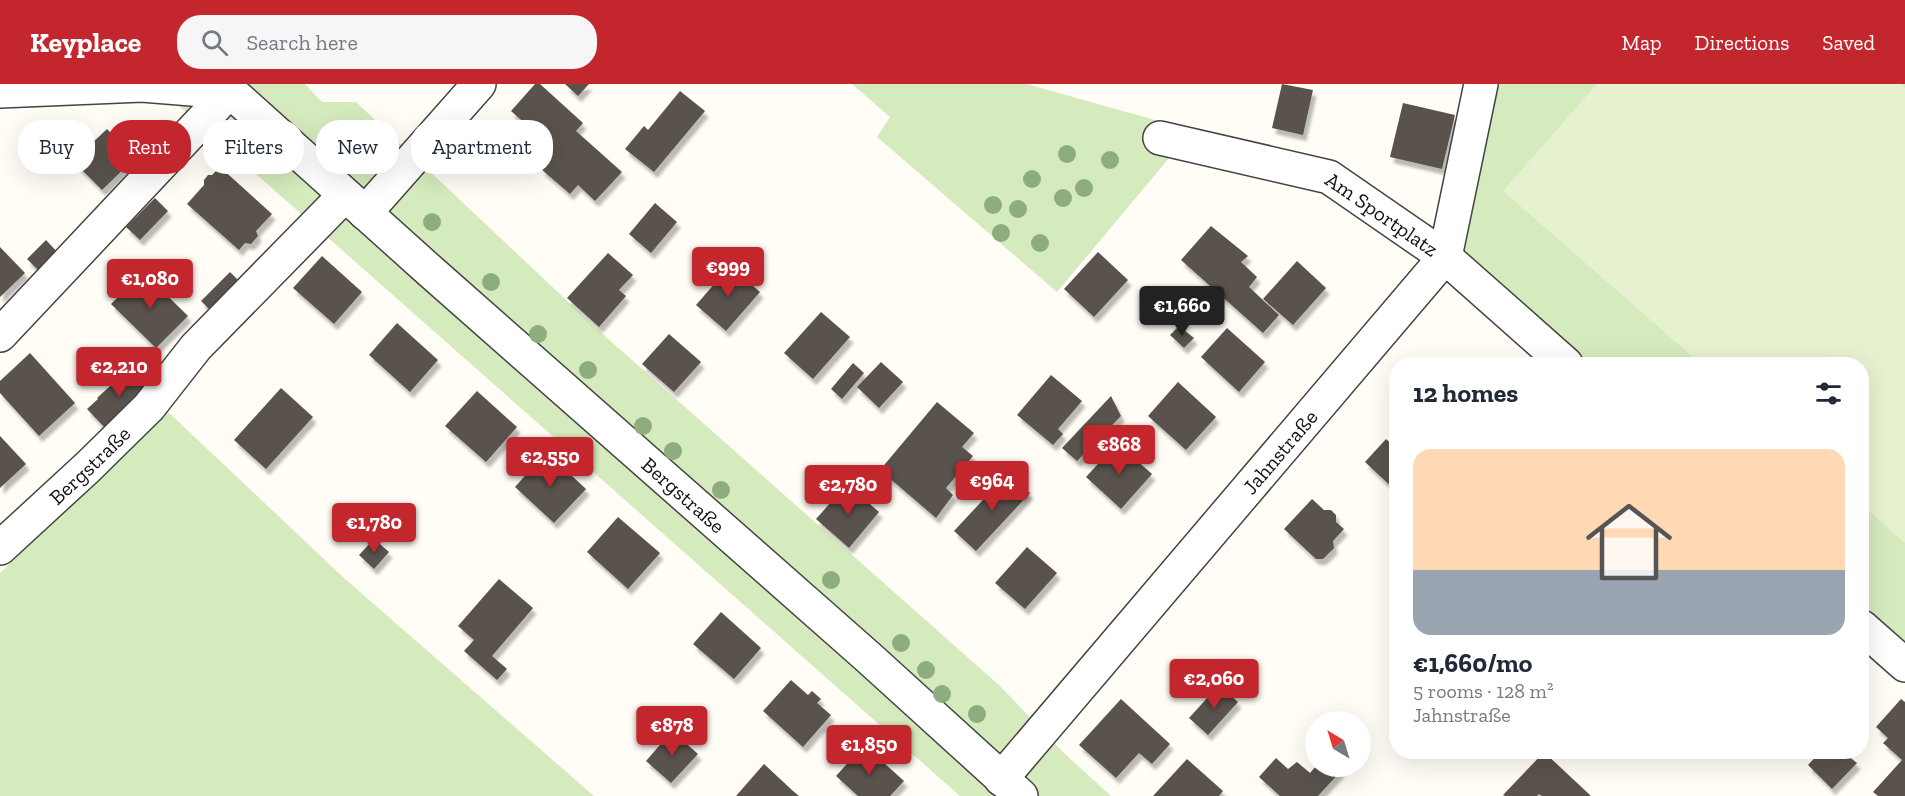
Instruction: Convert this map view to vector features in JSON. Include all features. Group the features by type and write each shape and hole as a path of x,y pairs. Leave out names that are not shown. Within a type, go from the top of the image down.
{"street":[{"path":"355,204 479,84"},
{"name":"Jahnstraße","path":"1011,788 1445,257 1481,84"},
{"path":"0,90 142,85 226,88"},
{"path":"0,335 226,88"},
{"name":"Bergstraße","path":"226,88 859,650 1011,788"},
{"name":"Am Sportplatz","path":"1160,138 1329,177 1445,257 1558,357"},
{"name":"Bergstraße","path":"0,548 149,407 196,347 355,204"},
{"path":"1869,633 1905,665"}],"green space":[{"path":"154,84 305,84 322,102 356,102 375,120 316,120 316,174 399,174 399,143 411,154 411,174 432,174 597,329 1000,686 1066,755 1111,796 960,796 256,174 304,174 304,120 203,120 203,127"},
{"path":"852,84 1027,84 1350,175 1393,207 1437,228 1424,264 1344,196 1170,157 1057,292 877,137 890,117"},
{"path":"1495,84 1905,84 1905,646 1869,613 1869,357 1580,357 1461,252"},
{"path":"1597,84 1901,84 1905,88 1905,543 1869,511 1869,357 1693,357 1503,191"},
{"path":"166,410 344,578 594,796 0,796 0,573"}],"building":[{"path":"535,84 540,84 583,123 576,131 622,172 595,201 578,185 570,194 547,174 553,174 553,120 521,120 511,111"},
{"path":"565,84 589,84 578,96"},
{"path":"1282,84 1313,90 1303,135 1272,128"},
{"path":"680,91 705,111 654,172 625,149 644,126 648,130"},
{"path":"1403,103 1455,115 1442,169 1390,157"},
{"path":"107,129 107,174 118,174 102,190 86,174 95,174 95,140"},
{"path":"228,174 272,214 256,231 258,236 251,244 245,243 239,250 187,204 204,185 204,180 208,175"},
{"path":"155,198 168,211 140,240 126,227"},
{"path":"655,203 677,222 651,253 629,234"},
{"path":"1211,226 1248,256 1241,262 1257,277 1249,287 1279,315 1263,333 1181,260"},
{"path":"46,240 59,254 41,273 27,259"},
{"path":"0,247 25,273 0,297"},
{"path":"1098,252 1128,280 1094,317 1064,289"},
{"path":"608,253 633,275 619,290 626,296 599,327 567,298"},
{"path":"322,256 362,292 334,324 293,288"},
{"path":"1297,261 1326,288 1293,325 1263,299"},
{"path":"730,266 760,292 726,331 696,305"},
{"path":"143,272 188,316 156,348 111,304"},
{"path":"230,272 244,286 215,315 201,301"},
{"path":"821,312 850,337 813,379 784,353"},
{"path":"397,323 438,360 410,392 369,355"},
{"path":"1179,326 1194,338 1184,348 1170,335"},
{"path":"1227,328 1265,362 1239,392 1201,357"},
{"path":"669,334 701,362 674,392 642,364"},
{"path":"30,353 75,403 39,436 0,393 0,381"},
{"path":"881,362 903,382 879,408 857,387"},
{"path":"853,363 864,373 842,399 831,389"},
{"path":"133,365 148,381 132,407 107,430 87,409"},
{"path":"1051,375 1082,401 1058,429 1063,434 1053,445 1017,415"},
{"path":"1178,382 1216,417 1186,450 1148,416"},
{"path":"281,388 313,417 266,469 234,440"},
{"path":"477,391 517,427 486,462 445,426"},
{"path":"1111,396 1121,416 1077,461 1062,448"},
{"path":"937,402 974,433 962,447 973,456 946,488 953,495 936,518 880,470"},
{"path":"0,436 26,464 0,488"},
{"path":"1386,439 1389,442 1389,484 1365,462"},
{"path":"1117,443 1152,474 1121,509 1086,477"},
{"path":"546,452 586,489 554,523 515,487"},
{"path":"1008,473 1030,493 976,551 954,531"},
{"path":"847,484 879,512 849,548 816,519"},
{"path":"1312,499 1324,510 1331,510 1336,515 1336,522 1344,529 1333,541 1334,548 1323,559 1316,559 1284,529"},
{"path":"618,517 660,553 628,589 587,552"},
{"path":"374,539 389,552 374,569 359,555"},
{"path":"1027,547 1057,573 1025,609 995,583"},
{"path":"499,579 533,608 492,656 507,669 497,680 464,651 474,640 458,626"},
{"path":"721,612 761,648 734,679 693,644"},
{"path":"791,680 808,695 812,691 821,699 817,703 831,715 803,747 763,711"},
{"path":"1219,685 1238,702 1208,735 1189,718"},
{"path":"1121,699 1170,744 1152,764 1139,753 1116,778 1079,745"},
{"path":"1901,699 1905,702 1905,796 1878,796 1873,792 1902,760 1883,743 1888,738 1876,727"},
{"path":"672,731 698,754 671,783 646,761"},
{"path":"864,745 904,781 890,796 858,796 836,776"},
{"path":"1276,758 1288,769 1297,762 1305,769 1305,777 1335,777 1318,796 1280,796 1259,777"},
{"path":"1187,759 1223,791 1219,796 1153,796"},
{"path":"1537,759 1551,759 1591,796 1542,796 1539,794 1537,796 1503,795"},
{"path":"1814,759 1852,759 1857,763 1832,789 1808,765"},
{"path":"764,764 793,791 799,796 736,796"}]}
